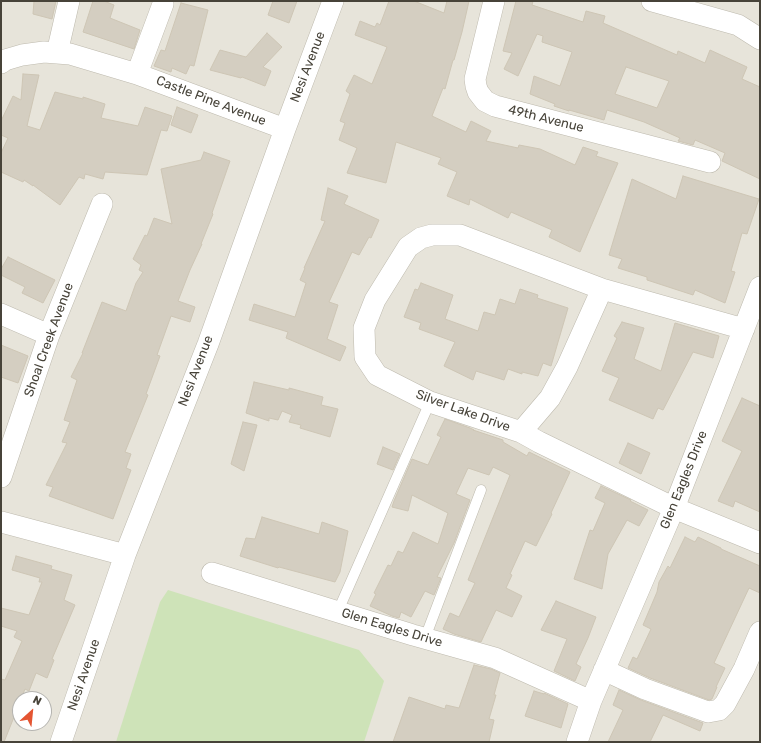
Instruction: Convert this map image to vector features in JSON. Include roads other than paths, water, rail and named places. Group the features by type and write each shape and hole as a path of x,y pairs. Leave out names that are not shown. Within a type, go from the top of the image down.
{"street":[{"path":"57,53 68,1"},
{"name":"Nesi Avenue","path":"61,742 125,555 208,344 285,129 333,1"},
{"name":"49th Avenue","path":"494,1 474,79 478,92 485,101 495,106 710,162"},
{"path":"652,1 738,25 760,39"},
{"path":"137,74 163,4"},
{"name":"Castle Pine Avenue","path":"1,63 5,60 22,55 44,52 70,54 137,74 285,129"},
{"name":"Shoal Creek Avenue","path":"1,477 49,334 102,204"},
{"name":"Silver Lake Drive","path":"602,289 567,367 550,398 521,432 430,402 377,375 364,357 364,328 375,300 408,247 421,238 432,235 460,235 602,289 744,329"},
{"name":"Glen Eagles Drive","path":"578,742 604,670 674,508 760,287"},
{"path":"1,314 49,334"},
{"path":"521,432 674,508 760,543"},
{"path":"1,522 125,555"},
{"name":"Glen Eagles Drive","path":"212,573 495,658 592,701"},
{"path":"604,670 645,689 708,712 719,710 725,704 740,676 760,632"}],"lane":[{"path":"338,612 430,402"},
{"path":"425,638 481,490"}]}
